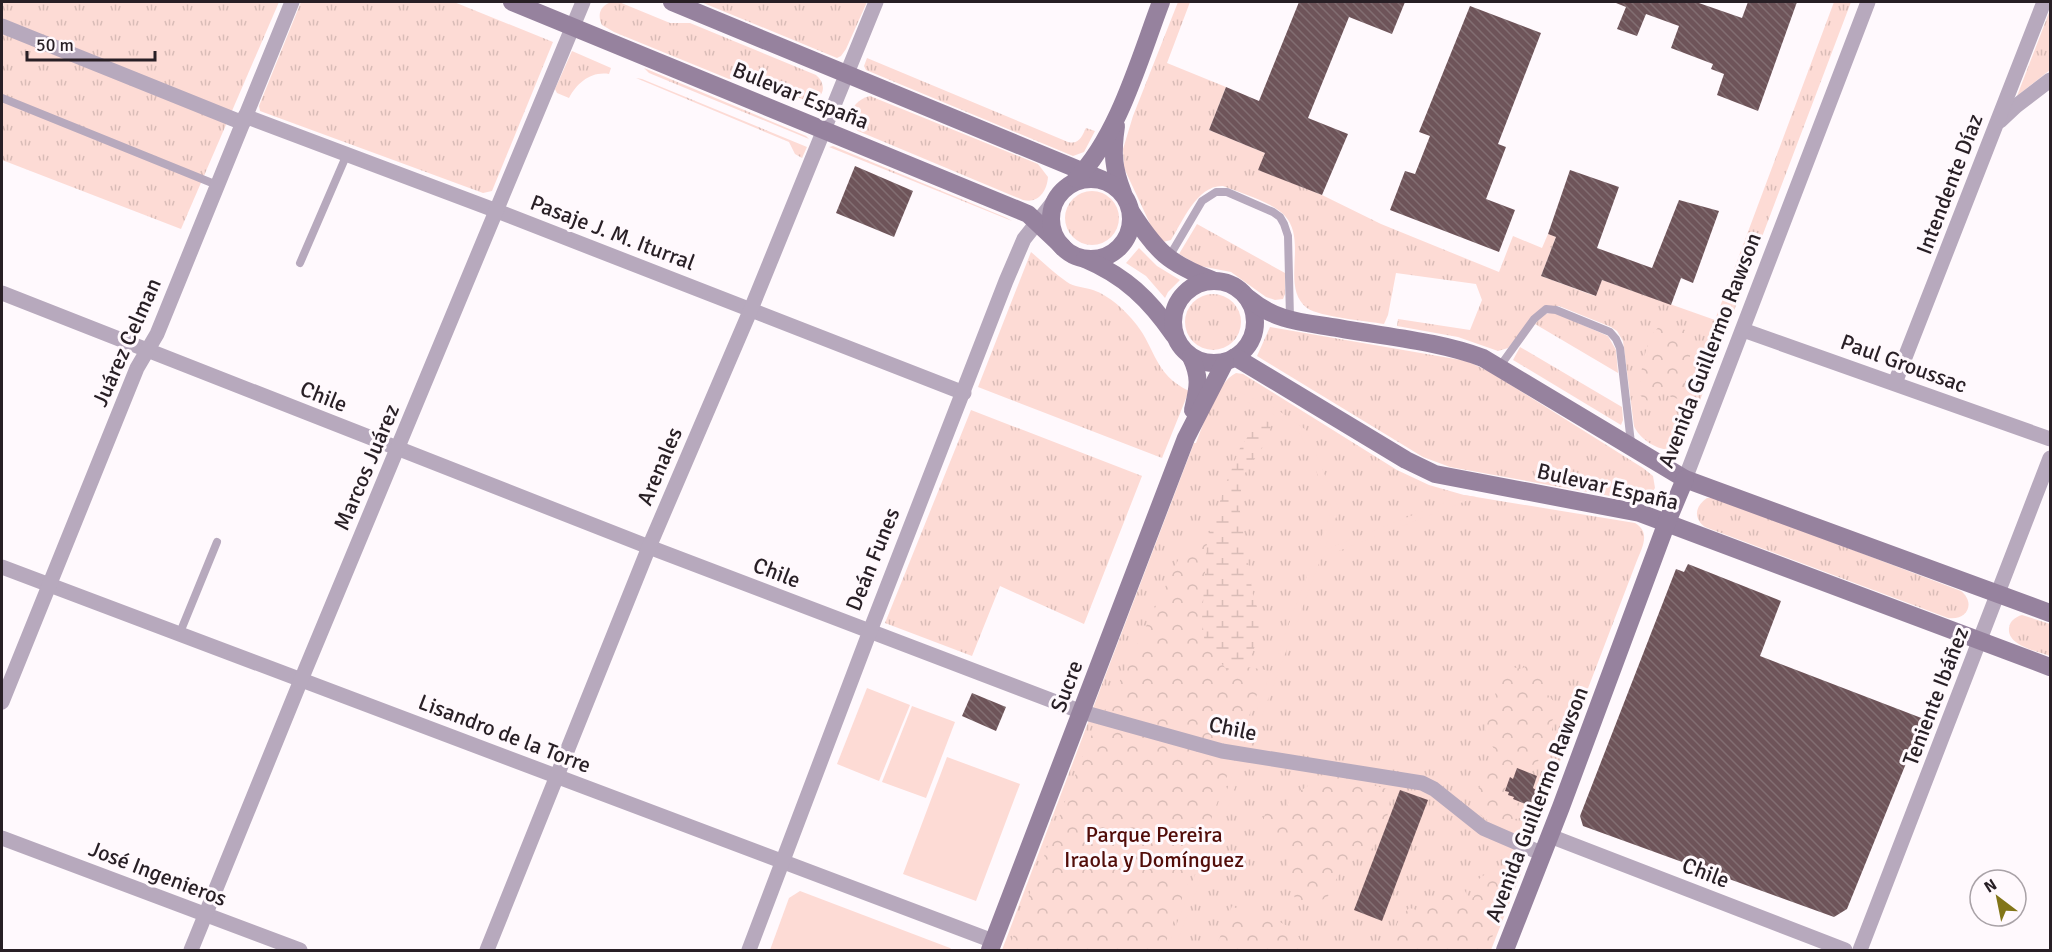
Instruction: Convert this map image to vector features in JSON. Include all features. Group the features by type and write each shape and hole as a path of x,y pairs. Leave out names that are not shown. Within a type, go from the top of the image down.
{"main road":[{"name":"Bulevar España","path":"512,2 531,6 572,26 1028,214 1063,247"},
{"name":"Bulevar España","path":"672,2 1106,181"},
{"name":"Deán Funes","path":"1064,190 1092,160 1121,107 1161,2"},
{"name":"Deán Funes","path":"1121,107 1113,151 1113,165 1123,194"},
{"path":"1088,178 1106,181 1123,194 1144,233 1167,259 1190,272 1212,280 1226,282 1238,288 1248,298 1255,319 1251,341 1244,350 1230,360 1213,363 1201,362 1191,357 1181,348 1160,315 1131,286 1106,268 1072,254 1063,247 1053,232 1052,207 1064,190 1088,178"},
{"path":"1083,258 1102,257 1119,248 1130,231 1131,212"},
{"path":"1174,336 1172,323 1179,298 1194,286 1212,280"},
{"name":"Bulevar España","path":"1248,298 1262,310 1290,320 1451,348 1476,355 1500,366 1685,479 2050,613"},
{"name":"Sucre","path":"991,946 1186,438 1199,384 1197,370 1191,357"},
{"name":"Bulevar España","path":"1230,360 1406,460 1435,474 1641,513 2050,667"},
{"name":"Sucre","path":"1186,438 1230,360"},
{"name":"Avenida Guillermo Rawson","path":"1505,951 1685,479"}],"street":[{"name":"Juárez Celman","path":"2,702 137,368 157,334 292,2"},
{"name":"Marcos Juárez","path":"191,951 582,2"},
{"name":"Arenales","path":"487,951 649,548 751,309 876,2"},
{"name":"Avenida Guillermo Rawson","path":"1685,479 1869,2"},
{"name":"Intendente Díaz","path":"1895,383 2044,2"},
{"name":"Pasaje J. M. Iturral","path":"2,26 244,119 346,154 497,211 964,393"},
{"path":"1996,126 2016,106 2050,80"},
{"name":"Deán Funes","path":"749,951 1006,281 1024,239 1036,221 1064,190"},
{"name":"Chile","path":"2,293 649,548 1082,712 1222,751 1422,783 1434,789 1483,828 1543,854"},
{"name":"Paul Groussac","path":"1743,330 2050,439"},
{"name":"Teniente Ibáñez","path":"1860,951 2050,458"},
{"name":"Lisandro de la Torre","path":"2,567 783,861 991,946"},
{"name":"Chile","path":"1550,836 1845,951"},
{"name":"José Ingenieros","path":"2,838 300,951"}],"lane":[{"path":"2,98 217,185"},
{"path":"300,263 346,154"},
{"path":"1167,259 1202,201 1216,192 1227,192 1273,212 1284,224 1288,236 1290,320"},
{"path":"1500,366 1534,318 1546,309 1556,310 1610,332 1620,348 1631,447"},
{"path":"179,635 217,542"}],"green space":[{"path":"2,2 279,2 181,229 2,160"},
{"path":"301,2 454,2 553,42 492,191 483,193 260,111 259,106"},
{"path":"611,2 619,2 670,23 690,23 816,75 822,83 822,92 817,98 807,101 750,78 729,79 614,32 602,25 600,18 602,8"},
{"path":"701,2 867,2 846,49 837,58"},
{"path":"1178,2 1190,2 1167,63 1226,87 1209,130 1265,153 1259,170 1322,195 1381,224 1499,272 1513,236 1542,248 1548,234 1556,237 1541,276 1595,296 1602,280 1715,320 1834,2 1851,2 1685,440 1680,446 1665,449 1643,438 1634,426 1623,341 1617,331 1611,327 1559,306 1547,306 1537,312 1508,348 1498,351 1458,337 1397,326 1398,319 1470,330 1482,300 1476,284 1396,273 1388,315 1384,324 1313,311 1299,299 1295,288 1294,238 1285,216 1265,202 1223,186 1214,187 1198,198 1171,240 1163,242 1151,226 1124,168 1123,149 1133,116"},
{"path":"2050,10 2050,70 2017,96"},
{"path":"572,51 611,68 609,74 596,74 585,79 569,98 557,93 555,89"},
{"path":"867,58 1068,142 1077,141 1086,128 1095,131 1084,152 1073,156 866,70 864,66"},
{"path":"644,68 806,136 809,139 649,73"},
{"path":"636,78 807,147 802,158 795,154 789,142"},
{"path":"870,96 1038,164 1048,177 1044,191 1033,200 1023,200 858,131 851,121 852,110 859,101"},
{"path":"833,146 1007,218 1012,221 829,147"},
{"path":"1087,191 1097,191 1107,195 1115,203 1119,218 1115,233 1107,241 1097,245 1087,245 1077,241 1069,233 1065,223 1065,213 1069,203 1077,195"},
{"path":"1197,224 1285,273 1283,299 1275,300 1266,297 1231,272 1200,266 1179,254"},
{"path":"1139,248 1157,266 1180,280 1165,298 1146,276 1126,263"},
{"path":"1031,252 1067,282 1090,289 1117,304 1143,333 1162,369 1177,384 1189,391 1162,458 978,387"},
{"path":"1208,294 1218,294 1233,302 1239,311 1241,322 1239,333 1233,342 1218,350 1208,350 1197,345 1190,338 1185,327 1185,317 1190,306 1197,299"},
{"path":"1555,313 1608,336 1616,350 1618,373 1535,324 1544,314"},
{"path":"1670,322 1673,328 1683,329 1694,335 1696,345 1686,370 1685,397 1678,399 1672,397 1662,387 1651,402 1639,394 1646,351 1655,331"},
{"path":"1270,327 1467,361 1490,372 1643,468 1653,476 1655,488 1645,498 1632,500 1450,467 1423,457 1257,356"},
{"path":"1520,347 1622,407 1621,425 1513,360"},
{"path":"1236,373 1243,374 1397,470 1429,485 1464,495 1635,523 1640,527 1644,542 1533,832 1528,837 1522,837 1489,824 1436,784 1224,747 1093,708 1194,443 1196,443 1222,385"},
{"path":"1235,390 1275,408 1306,430 1339,509 1324,550 1464,495 1476,497 1321,558 1174,950 1167,950 1332,509 1301,435 1272,413 1234,396"},
{"path":"971,410 1142,476 1084,624 1000,586 972,656 885,623"},
{"path":"1260,418 1271,423 1269,438 1243,476 1239,505 1253,595 1263,625 1247,667 1242,671 1230,673 1205,645 1202,619 1207,541 1240,448"},
{"path":"1707,498 1716,498 1961,591 1968,601 1967,610 1960,617 1948,618 1705,527 1699,520 1697,512"},
{"path":"1225,523 1211,638 1240,675 1247,667 1266,670 1163,950 1008,950 1089,739 1097,728 1183,550"},
{"path":"2022,615 2050,624 2050,656 2024,647 2013,639 2009,628 2013,620"},
{"path":"1530,664 1542,674 1544,681 1542,688 1555,703 1556,714 1552,721 1549,742 1543,745 1543,752 1537,763 1521,767 1505,780 1506,794 1519,803 1524,810 1520,818 1510,820 1505,826 1480,815 1475,806 1476,794 1489,762 1496,753 1486,734 1486,726 1495,701 1496,678 1501,669 1508,666 1521,669"},
{"path":"867,688 910,705 879,781 837,764"},
{"path":"912,706 955,722 926,798 882,782"},
{"name":"Parque Pereira Iraola y Domínguez","path":"1089,720 1420,788 1516,849 1522,857 1522,871 1491,950 1002,950"},
{"path":"947,757 1020,784 976,901 903,874"},
{"path":"1328,773 1387,789 1390,800 1385,830 1368,854 1351,861 1338,876 1327,898 1309,904 1295,898 1286,877 1289,851 1274,845 1261,825 1268,806 1287,810 1289,798"},
{"path":"1487,873 1498,879 1501,909 1492,938 1483,950 1393,950 1397,924 1409,908 1423,916 1441,895 1455,891 1462,886 1469,898 1474,897 1474,885"},
{"path":"800,891 952,950 770,950 789,898"},
{"path":"1232,906 1253,917 1272,918 1293,929 1306,950 1215,950"}],"building":[{"path":"1299,2 1405,2 1392,34 1349,17 1308,118 1348,134 1322,195 1258,170 1265,153 1209,130 1226,87 1259,101"},
{"path":"1616,2 1696,2 1742,18 1748,2 1797,2 1758,111 1717,95 1724,74 1711,69 1713,64 1671,48 1679,26 1646,14 1637,36 1617,29 1626,7"},
{"path":"1470,6 1541,33 1498,144 1506,147 1486,199 1515,210 1499,252 1390,210 1405,171 1415,174 1430,136 1419,132"},
{"path":"855,166 913,191 894,237 836,213"},
{"path":"1570,170 1619,187 1597,248 1652,268 1679,200 1719,211 1693,283 1681,278 1671,305 1602,280 1596,296 1541,276 1556,237 1548,234"},
{"path":"1688,564 1781,601 1760,656 1924,719 1847,909 1834,917 1583,826 1580,816 1676,569 1684,572"},
{"path":"972,693 1006,707 996,731 962,716"},
{"path":"1517,768 1537,776 1533,788 1536,790 1530,806 1513,799 1514,797 1508,795 1509,792 1505,791 1510,777 1513,779"},
{"path":"1400,790 1428,800 1382,921 1354,910"}]}
